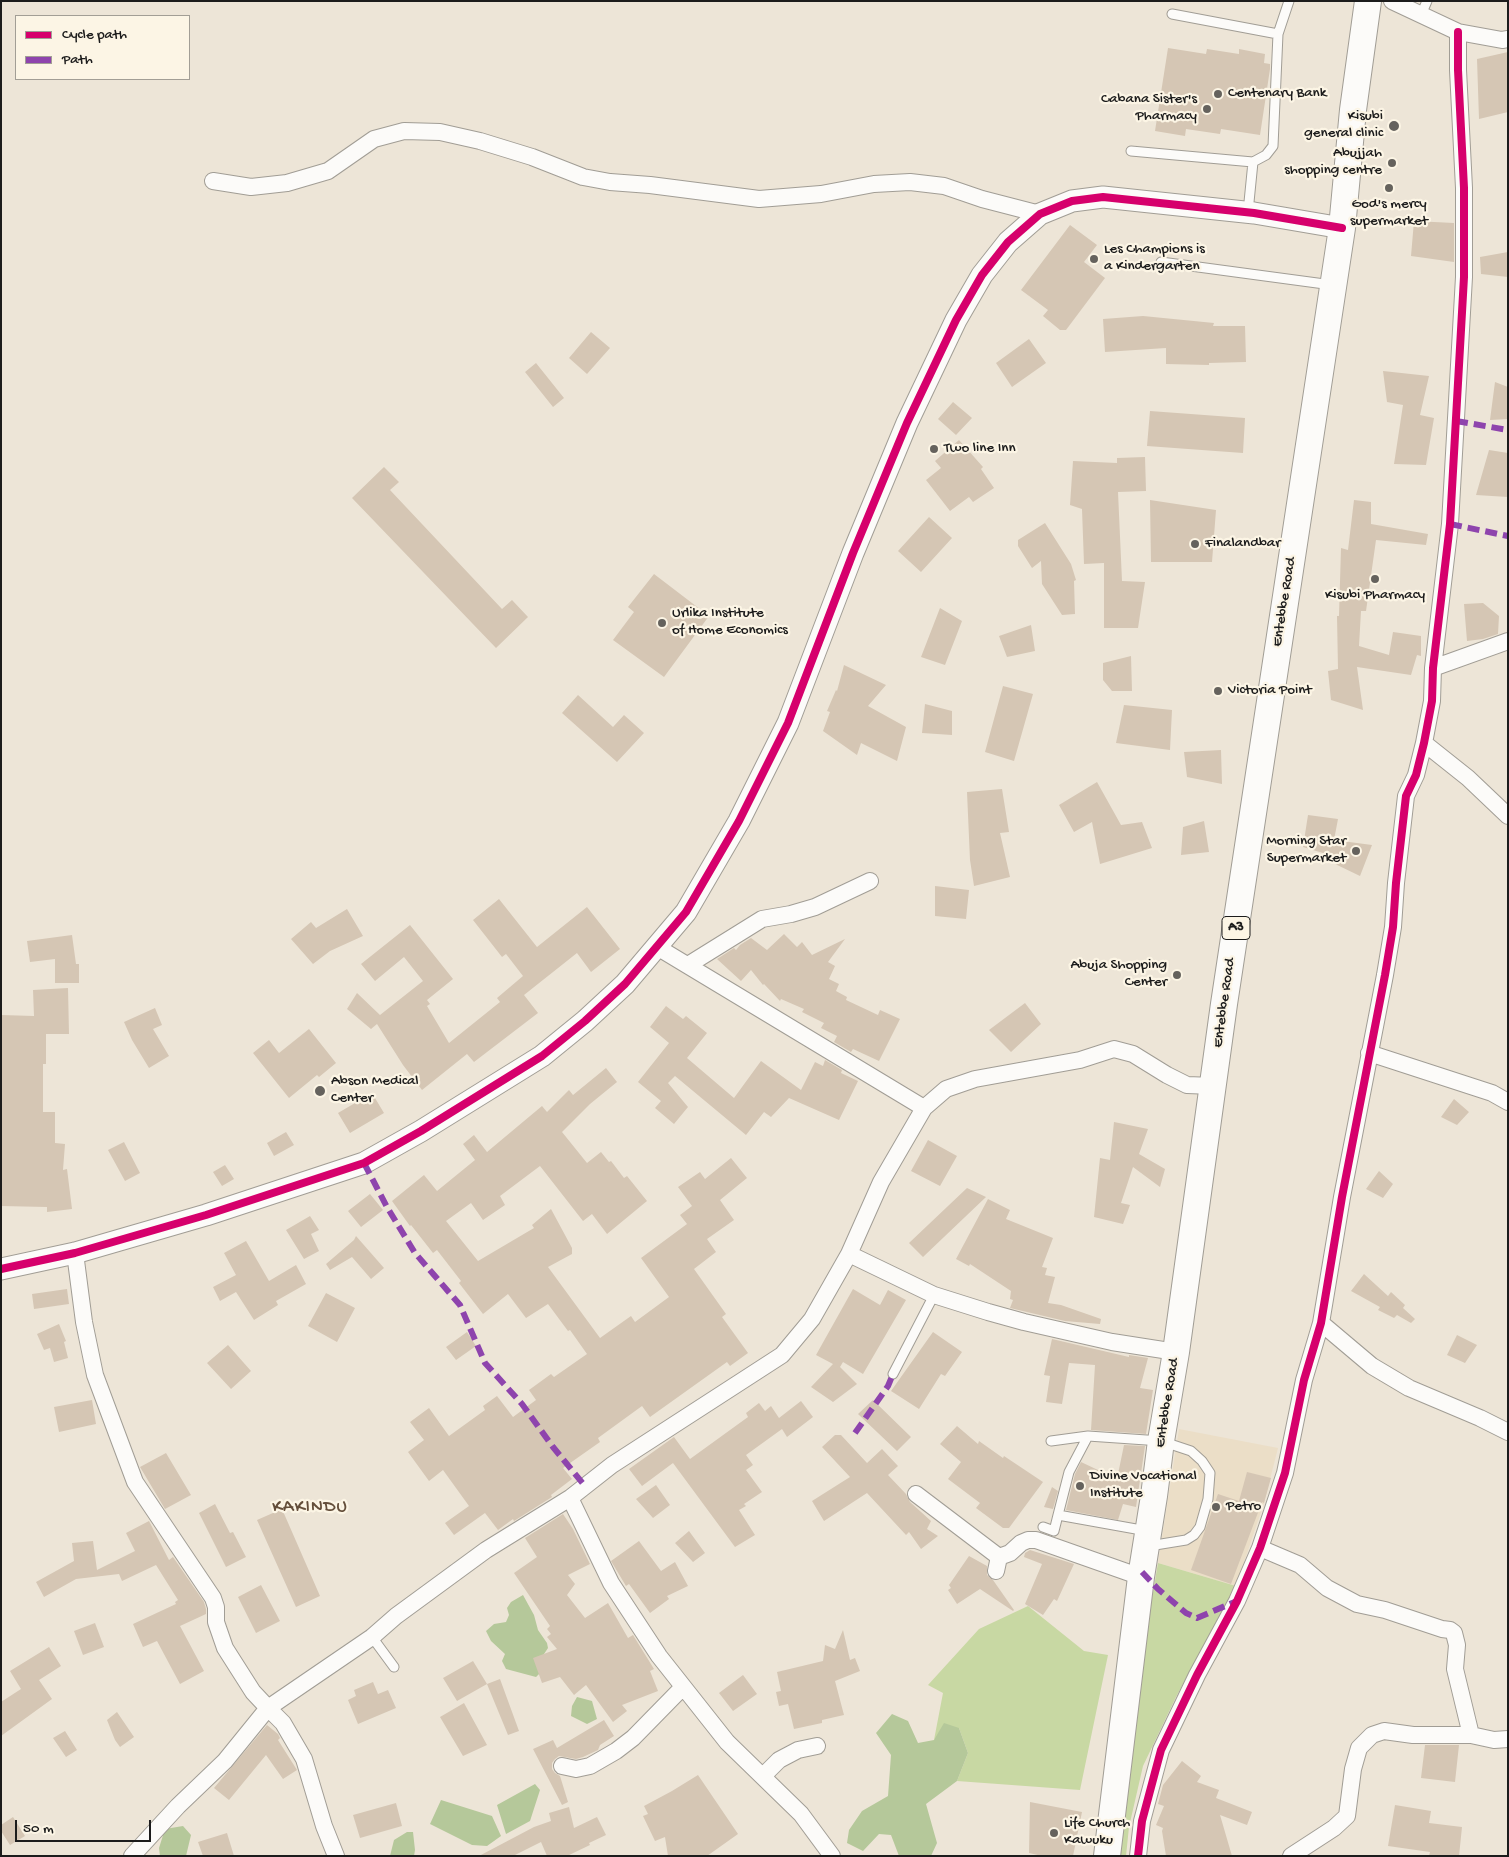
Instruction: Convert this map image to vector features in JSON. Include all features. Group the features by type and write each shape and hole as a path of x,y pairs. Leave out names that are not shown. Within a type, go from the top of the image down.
{"main road":[{"name":"Entebbe Road","path":"1107,1856 1141,1577 1342,228 1353,110 1368,1"}],"street":[{"path":"1392,1 1424,8 1458,32 1502,40 1508,39"},
{"path":"1138,1856 1142,1821 1161,1750 1197,1675 1237,1601 1260,1548 1285,1473 1304,1380 1321,1323 1342,1197 1393,927 1406,796 1416,775 1432,701 1433,668 1450,524 1464,277 1464,188 1458,32"},
{"path":"213,181 251,187 287,183 328,171 374,139 404,131 440,132 480,141 582,177 610,182 650,185 759,199 821,194 874,184 910,182 944,186 982,199 1040,214"},
{"path":"1,1269 75,1253 206,1215 364,1163 421,1131 542,1056 585,1021 625,984 686,912 696,896 739,821 788,723 854,552 907,423 956,320 982,275 1008,242 1040,214 1072,201 1103,197 1248,212 1342,228"},
{"path":"1433,668 1508,641"},
{"path":"1424,743 1468,778 1508,816"},
{"path":"688,966 762,919 791,914 815,907 870,881"},
{"path":"657,947 924,1108"},
{"path":"132,1856 178,1806 225,1761 268,1708 372,1636 396,1616 486,1550 570,1498 612,1465 782,1355 812,1319 849,1254 882,1182 924,1108 946,1089 962,1082 1080,1060 1114,1049 1132,1054 1187,1085 1214,1086"},
{"path":"1370,1053 1492,1093 1508,1102"},
{"path":"75,1253 84,1322 95,1375 135,1482 213,1598 216,1607 216,1622 225,1648 253,1692 283,1723 304,1758 324,1826 336,1856"},
{"path":"849,1254 934,1295 1024,1322 1112,1342 1176,1352"},
{"path":"1321,1323 1372,1366 1409,1388 1508,1432"},
{"path":"916,1494 998,1564 1021,1544 1028,1540 1036,1540 1141,1577"},
{"path":"570,1498 611,1583 659,1656 727,1742 801,1814 832,1856"},
{"path":"1260,1548 1300,1566 1327,1588 1357,1604 1385,1610 1450,1630 1454,1633 1457,1645 1455,1669 1471,1735"},
{"path":"562,1766 576,1769 590,1766 616,1751 633,1738 684,1687"},
{"path":"1291,1856 1334,1828 1347,1816 1353,1769 1359,1748 1372,1736 1384,1731 1414,1735 1471,1735 1494,1740 1508,1738"},
{"path":"763,1776 785,1757 798,1750 817,1746"}],"lane":[{"path":"1131,151 1253,162 1266,155 1273,146 1278,34 1289,1"},
{"path":"1172,14 1278,34"},
{"path":"1248,212 1253,162"},
{"path":"1161,262 1333,285"},
{"path":"892,1374 934,1295"},
{"path":"1043,1527 1054,1531 1069,1472 1088,1436"},
{"path":"1051,1441 1088,1436 1161,1441 1191,1451 1202,1461 1210,1473 1208,1500 1200,1527 1194,1535 1186,1540 1147,1539 1058,1515"},
{"path":"372,1636 394,1667"}],"shaded area":[{"path":"1179,1429 1278,1448 1264,1503 1236,1586 1158,1563"}],"green space":[{"path":"1158,1563 1236,1586 1176,1697 1143,1766 1129,1827 1126,1856 1117,1856 1137,1686"},
{"path":"523,1595 548,1648 540,1660 542,1671 536,1677 506,1669 502,1661 505,1654 491,1641 486,1631 494,1624 506,1622 509,1615 507,1608 511,1602"},
{"path":"1028,1606 1084,1651 1108,1655 1080,1790 957,1781 968,1753 959,1728 934,1740 943,1693 928,1685 979,1629"},
{"path":"577,1697 592,1701 597,1719 587,1724 571,1716 572,1706"},
{"path":"892,1714 908,1721 918,1743 934,1740 944,1723 959,1728 968,1753 957,1781 926,1804 937,1843 931,1856 899,1856 891,1835 879,1834 863,1851 847,1843 849,1830 862,1811 888,1796 891,1755 876,1733"},
{"path":"535,1784 540,1790 530,1821 506,1834 497,1805"},
{"path":"441,1800 492,1816 501,1836 487,1846 472,1845 430,1824"},
{"path":"183,1826 191,1835 186,1856 160,1856 159,1848 165,1829"},
{"path":"407,1832 413,1832 414,1856 390,1856 394,1840"}],"building":[{"path":"1168,48 1206,54 1207,49 1239,54 1239,49 1265,54 1264,63 1270,64 1270,69 1260,135 1221,129 1220,134 1186,129 1185,136 1155,131"},
{"path":"1508,52 1508,112 1479,119 1477,59"},
{"path":"1414,221 1454,223 1454,262 1411,256"},
{"path":"1070,225 1097,245 1084,262 1105,278 1066,330 1060,330 1043,316 1048,310 1021,290"},
{"path":"1508,252 1508,277 1481,274 1480,257"},
{"path":"1143,316 1214,323 1213,326 1245,326 1246,362 1209,363 1209,365 1166,364 1166,348 1105,352 1103,319"},
{"path":"591,332 610,348 587,374 569,358"},
{"path":"1029,339 1046,363 1012,387 996,363"},
{"path":"536,363 564,398 553,407 525,372"},
{"path":"1383,371 1429,376 1420,415 1434,418 1426,465 1394,464 1403,405 1387,402"},
{"path":"1495,382 1508,387 1508,419 1490,420"},
{"path":"953,402 972,418 956,435 938,419"},
{"path":"1150,411 1245,418 1243,453 1147,446"},
{"path":"959,440 983,467 981,469 994,488 973,502 969,497 950,511 926,480 941,468 935,461"},
{"path":"1489,450 1508,453 1508,497 1476,495"},
{"path":"1145,457 1146,491 1118,492 1122,581 1145,582 1138,628 1104,628 1104,563 1084,564 1082,509 1070,505 1073,461 1117,463 1117,458"},
{"path":"384,467 399,482 390,490 502,609 512,600 528,617 496,648 352,498"},
{"path":"1150,500 1216,510 1212,562 1151,562"},
{"path":"1354,500 1371,502 1371,524 1428,534 1426,545 1376,540 1366,611 1361,611 1359,646 1389,655 1393,632 1421,636 1421,656 1417,655 1411,675 1357,667 1363,710 1331,700 1328,671 1338,669 1337,616 1339,616 1341,548 1348,550"},
{"path":"929,517 952,538 921,572 898,551"},
{"path":"1045,523 1071,564 1076,580 1074,581 1075,614 1062,615 1042,584 1041,561 1032,568 1018,546 1018,540"},
{"path":"654,574 709,616 664,677 613,640 634,612 628,607"},
{"path":"1483,603 1499,616 1498,634 1483,639 1467,641 1464,604"},
{"path":"940,608 962,621 945,665 921,657"},
{"path":"1031,625 1035,651 1007,657 999,636"},
{"path":"1131,656 1132,691 1112,691 1103,680 1103,663"},
{"path":"844,665 886,685 868,706 906,727 897,761 861,743 857,755 823,731 830,712 827,711 837,691"},
{"path":"1003,686 1033,694 1014,761 985,752"},
{"path":"578,695 613,727 624,715 644,733 617,762 562,713"},
{"path":"925,704 952,711 952,735 922,733"},
{"path":"1124,705 1172,710 1170,750 1116,743"},
{"path":"1221,750 1222,784 1187,777 1184,752"},
{"path":"1097,782 1121,825 1142,822 1152,848 1100,864 1092,822 1074,832 1059,805"},
{"path":"1002,789 1009,832 1000,833 1010,877 974,886 970,860 967,792"},
{"path":"1308,815 1338,819 1334,840 1372,845 1360,876 1333,863 1333,856 1303,847"},
{"path":"1204,821 1209,852 1181,855 1183,827"},
{"path":"935,886 969,890 966,919 935,916"},
{"path":"499,899 537,947 587,907 620,949 591,972 577,953 524,995 538,1013 474,1062 467,1054 422,1090 403,1065 377,1024 371,1029 347,1009 357,993 380,1015 423,981 404,957 375,981 361,964 410,925 453,979 427,1000 430,1004 427,1006 449,1043 500,1002 497,998 523,976 506,954 502,957 473,920"},
{"path":"347,909 363,936 330,951 313,964 291,939 311,922 316,928"},
{"path":"784,934 797,947 802,942 812,955 845,939 828,962 835,966 829,979 839,984 836,991 847,997 846,1000 878,1015 880,1010 900,1019 879,1061 853,1049 851,1052 834,1042 837,1036 821,1028 824,1023 802,1012 804,1009 781,999 780,1001 751,970 741,981 717,959 734,948 736,950 751,938 767,950"},
{"path":"72,935 76,964 79,964 79,983 55,983 55,959 30,962 27,941"},
{"path":"68,988 69,1034 46,1034 46,1064 43,1064 43,1112 55,1112 55,1143 65,1144 63,1170 67,1169 72,1209 47,1212 47,1207 1,1206 1,1015 34,1016 33,990"},
{"path":"1025,1003 1041,1024 1011,1052 989,1030"},
{"path":"666,1006 683,1019 686,1016 707,1033 687,1058 734,1098 761,1061 801,1090 815,1062 823,1066 825,1060 842,1070 841,1073 858,1081 839,1120 789,1098 771,1117 764,1112 746,1135 675,1076 668,1083 688,1107 674,1124 655,1108 661,1101 638,1082 669,1043 650,1027"},
{"path":"155,1008 162,1025 153,1029 169,1056 149,1068 132,1040 124,1022"},
{"path":"309,1029 336,1063 319,1077 317,1075 289,1098 253,1053 269,1040 279,1053"},
{"path":"606,1068 617,1082 590,1104 562,1132 587,1163 601,1152 609,1162 611,1161 624,1178 627,1176 647,1201 607,1234 592,1214 583,1221 540,1166 500,1196 505,1205 483,1220 471,1203 446,1221 478,1261 534,1228 532,1225 551,1209 572,1248 572,1254 548,1267 600,1338 631,1316 635,1322 669,1297 641,1258 687,1224 680,1215 692,1206 678,1187 700,1172 705,1179 731,1158 747,1178 720,1200 734,1220 707,1239 716,1252 694,1269 726,1314 722,1317 748,1353 730,1366 727,1362 650,1417 642,1406 598,1438 600,1442 563,1468 572,1479 551,1495 552,1497 514,1521 513,1519 498,1530 485,1513 454,1535 445,1523 469,1506 443,1470 429,1481 408,1452 424,1440 410,1422 429,1408 449,1436 485,1410 483,1406 497,1396 513,1417 536,1400 529,1390 551,1374 554,1377 587,1354 548,1304 526,1318 508,1294 483,1314 437,1250 433,1253 392,1201 424,1175 437,1191 475,1160 463,1144 474,1135 487,1152 542,1106 547,1112 569,1090 573,1095"},
{"path":"372,1093 384,1113 350,1133 338,1113"},
{"path":"1454,1099 1469,1112 1457,1125 1441,1117"},
{"path":"1114,1122 1148,1129 1139,1154 1165,1169 1160,1187 1133,1167 1121,1203 1130,1205 1123,1224 1094,1217 1100,1158 1110,1160"},
{"path":"286,1132 294,1145 274,1156 267,1143"},
{"path":"928,1140 957,1156 940,1186 911,1171"},
{"path":"124,1142 140,1173 125,1181 108,1150"},
{"path":"225,1165 234,1179 222,1186 213,1172"},
{"path":"1379,1171 1393,1184 1383,1198 1366,1189"},
{"path":"967,1188 986,1197 923,1257 909,1243"},
{"path":"370,1194 383,1210 361,1227 348,1211"},
{"path":"988,1199 1010,1210 1006,1219 1053,1238 1042,1267 1047,1268 1045,1275 1055,1277 1048,1303 1061,1305 1101,1319 1100,1324 1065,1321 1010,1308 1013,1300 1010,1299 1011,1291 970,1264 969,1266 956,1259"},
{"path":"310,1216 319,1230 311,1234 319,1251 304,1259 286,1230"},
{"path":"356,1236 384,1268 371,1279 352,1257 330,1270 326,1264 354,1240"},
{"path":"246,1241 269,1281 296,1265 306,1284 276,1301 278,1305 254,1320 236,1292 220,1301 213,1287 236,1275 224,1253"},
{"path":"1364,1274 1388,1296 1391,1292 1405,1305 1403,1308 1415,1319 1411,1323 1397,1315 1394,1318 1378,1310 1380,1307 1351,1291"},
{"path":"67,1289 69,1304 34,1309 32,1294"},
{"path":"853,1289 880,1305 888,1290 906,1300 863,1374 843,1362 840,1367 857,1384 833,1402 811,1387 833,1364 816,1355"},
{"path":"326,1293 355,1308 337,1342 308,1326"},
{"path":"59,1324 66,1341 64,1342 68,1358 54,1362 50,1348 44,1350 37,1334"},
{"path":"467,1332 476,1346 456,1360 446,1347"},
{"path":"933,1332 962,1352 945,1376 941,1374 919,1409 891,1391"},
{"path":"1457,1335 1477,1345 1465,1363 1447,1355"},
{"path":"1052,1339 1129,1357 1129,1355 1148,1358 1140,1388 1153,1390 1146,1434 1091,1430 1095,1365 1069,1363 1062,1404 1046,1402 1050,1376 1044,1375"},
{"path":"228,1345 251,1371 231,1389 207,1363"},
{"path":"92,1400 96,1424 59,1432 54,1407"},
{"path":"873,1400 911,1437 897,1451 858,1414"},
{"path":"801,1401 813,1417 787,1437 782,1429 746,1455 753,1465 746,1470 762,1492 744,1504 746,1506 739,1510 755,1535 735,1547 673,1463 642,1486 629,1469 674,1437 690,1459 748,1417 746,1413 759,1403 765,1411 771,1406 779,1418"},
{"path":"957,1426 978,1444 979,1441 1043,1482 1009,1528 1003,1528 976,1508 980,1503 948,1479 961,1462 940,1444"},
{"path":"835,1435 841,1435 867,1463 882,1449 898,1466 888,1475 906,1494 910,1502 931,1521 927,1529 938,1536 921,1549 909,1532 906,1535 867,1493 824,1521 812,1501 850,1477 822,1447"},
{"path":"1124,1445 1145,1446 1136,1507 1123,1504 1118,1520 1066,1510 1075,1474 1081,1462 1117,1479"},
{"path":"166,1453 191,1495 165,1509 140,1467"},
{"path":"1247,1472 1271,1478 1264,1503 1262,1502 1231,1584 1191,1570 1218,1494 1239,1501"},
{"path":"656,1485 670,1505 653,1518 636,1499"},
{"path":"1052,1487 1058,1491 1053,1509 1044,1507"},
{"path":"215,1504 230,1533 233,1532 246,1557 226,1567 199,1513"},
{"path":"282,1509 320,1596 296,1607 257,1520"},
{"path":"563,1514 573,1529 590,1564 568,1575 575,1584 567,1595 585,1618 608,1603 628,1638 633,1635 654,1669 650,1671 658,1691 622,1705 627,1711 613,1722 586,1685 574,1695 560,1677 542,1683 533,1658 557,1649 547,1637 551,1634 547,1629 550,1626 514,1573 537,1557 525,1538"},
{"path":"149,1521 169,1560 173,1557 204,1602 206,1609 206,1614 180,1626 204,1671 180,1684 157,1641 143,1647 133,1624 176,1604 175,1602 178,1600 156,1565 122,1581 119,1574 76,1579 44,1597 36,1582 74,1561 72,1543 93,1541 97,1570 135,1551 126,1533"},
{"path":"689,1531 705,1553 693,1562 675,1543"},
{"path":"639,1541 661,1571 675,1562 688,1586 667,1596 669,1599 650,1613 629,1584 626,1586 611,1561"},
{"path":"1030,1550 1074,1564 1057,1601 1054,1599 1043,1615 1025,1604 1042,1564 1024,1557 1025,1553"},
{"path":"969,1556 987,1566 987,1575 993,1580 1013,1611 980,1589 957,1604 948,1590 951,1588 949,1585"},
{"path":"261,1585 280,1621 256,1633 238,1597"},
{"path":"95,1623 104,1647 83,1655 74,1631"},
{"path":"843,1630 850,1660 855,1658 860,1671 835,1681 844,1715 822,1720 822,1723 794,1729 788,1704 779,1706 776,1692 781,1691 777,1672 823,1661 825,1645 835,1649"},
{"path":"49,1647 61,1666 39,1680 52,1699 1,1736 1,1702 21,1689 10,1671"},
{"path":"473,1661 487,1684 457,1701 443,1678"},
{"path":"743,1675 757,1694 733,1711 719,1693"},
{"path":"500,1679 519,1731 508,1735 487,1684"},
{"path":"373,1682 378,1694 388,1690 396,1708 358,1724 348,1700 356,1696 354,1690"},
{"path":"464,1703 487,1745 463,1756 440,1717"},
{"path":"117,1712 134,1737 120,1747 107,1720"},
{"path":"604,1720 614,1736 600,1745 598,1750 576,1759 559,1756 552,1763 552,1769 560,1776 568,1802 562,1805 533,1749 553,1740 557,1748"},
{"path":"267,1725 278,1734 280,1738 278,1740 297,1770 283,1779 266,1755 229,1800 214,1788"},
{"path":"65,1731 77,1750 66,1757 53,1738"},
{"path":"1425,1745 1459,1745 1455,1782 1421,1778"},
{"path":"1182,1761 1201,1776 1197,1782 1219,1790 1216,1798 1252,1812 1247,1825 1220,1815 1232,1856 1166,1856 1163,1828 1156,1825 1164,1806 1158,1804 1163,1785"},
{"path":"698,1775 738,1834 707,1856 668,1856 665,1837 655,1841 643,1816 648,1814 644,1806"},
{"name":"Life Church Kawuku","path":"1030,1802 1082,1812 1073,1856 1042,1856 1029,1853"},
{"path":"396,1803 402,1826 360,1838 353,1815"},
{"path":"1395,1805 1431,1811 1429,1823 1462,1827 1459,1856 1429,1856 1430,1852 1388,1846"},
{"path":"569,1807 574,1828 597,1817 606,1835 567,1856 547,1856 541,1842 513,1856 479,1856 534,1827 551,1821 549,1813"},
{"path":"13,1817 25,1836 10,1845 1,1831 1,1825"},
{"path":"227,1833 234,1856 203,1856 198,1842"}],"marked path":[{"path":"1456,421 1508,430"},
{"path":"1450,524 1508,536"},
{"path":"364,1163 387,1207 415,1253 460,1305 485,1363 522,1404 553,1447 585,1486"},
{"path":"855,1433 888,1386 893,1374"},
{"path":"1142,1572 1158,1589 1186,1613 1197,1618 1237,1601"}],"cycle path":[{"path":"1138,1856 1142,1821 1161,1750 1197,1675 1237,1601 1260,1548 1285,1473 1304,1380 1321,1323 1342,1197 1385,975 1393,927 1406,796 1416,775 1432,701 1433,668 1450,524 1464,277 1464,188 1458,32"},
{"path":"1,1269 75,1253 206,1215 364,1163 421,1131 542,1056 585,1021 625,984 686,912 739,821 788,723 853,553 907,423 956,320 982,275 1008,242 1040,214 1072,201 1103,197 1254,213 1342,228"}],"place":[{"name":"Centenary Bank","path":"1218,94"},
{"name":"Cabana Sister's Pharmacy","path":"1207,109"},
{"name":"Kisubi general clinic","path":"1394,126"},
{"name":"Abujjah shopping centre","path":"1392,163"},
{"name":"God's mercy supermarket","path":"1389,188"},
{"name":"Les Champions is a Kindergarten","path":"1094,259"},
{"name":"Two line Inn","path":"934,449"},
{"name":"Finalandbar","path":"1195,544"},
{"name":"Kisubi Pharmacy","path":"1375,579"},
{"name":"Urlika Institute of Home Economics","path":"662,623"},
{"name":"Victoria Point","path":"1218,691"},
{"name":"Morning Star Supermarket","path":"1356,851"},
{"name":"Abuja Shopping Center","path":"1177,975"},
{"name":"Abson Medical Center","path":"320,1091"},
{"name":"Divine Vocational Institute","path":"1080,1486"},
{"name":"Petro","path":"1216,1507"},
{"name":"Life Church Kawuku","path":"1054,1833"}],"district":[{"name":"KAKINDU","path":"310,1508"}]}
